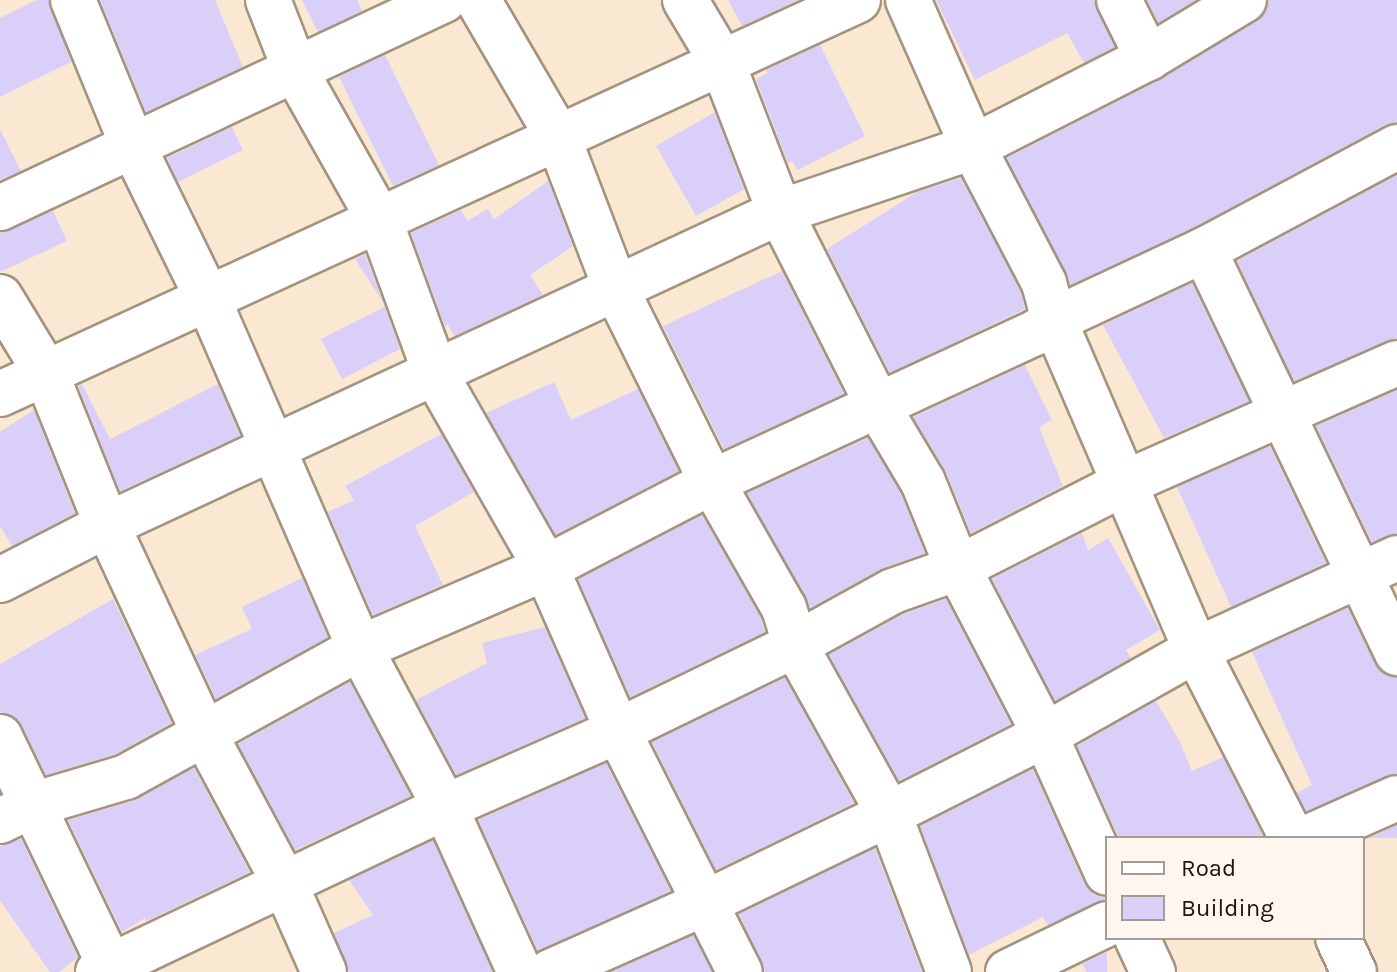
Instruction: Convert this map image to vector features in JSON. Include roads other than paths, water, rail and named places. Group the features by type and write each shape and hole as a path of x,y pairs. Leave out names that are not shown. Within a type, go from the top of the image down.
{"street":[{"path":"73,0 133,146 208,299 360,648 445,807 520,972"},
{"path":"268,0 296,72 380,221 436,375 546,568 618,731 740,972"},
{"path":"0,208 296,72 444,0"},
{"path":"478,0 558,137 616,289 712,482 784,608 795,645 889,814 949,972"},
{"path":"685,0 722,62 780,212 877,403 923,482 958,568 1045,735 1105,869"},
{"path":"0,394 858,0"},
{"path":"908,0 973,147 1044,283 1054,320 1196,650 1291,836"},
{"path":"1119,0 1148,58"},
{"path":"0,580 107,525 436,375 780,212 973,147 1148,58 1244,0"},
{"path":"18,813 126,777 360,648 546,568 712,482 877,403 1035,333 1054,320 1204,250 1397,147"},
{"path":"1204,250 1283,414 1379,566 1397,653"},
{"path":"0,297 45,371 107,525 204,733 285,884 324,972"},
{"path":"0,737 18,813 107,970 445,807 618,731 795,645 893,591 958,568 1125,483 1397,363"},
{"path":"550,972 705,903 889,814 1045,735 1196,650 1379,566"},
{"path":"1312,836 1397,798"},
{"path":"1008,972 1105,925"},
{"path":"1138,940 1153,972"},
{"path":"1339,940 1354,972"}]}
